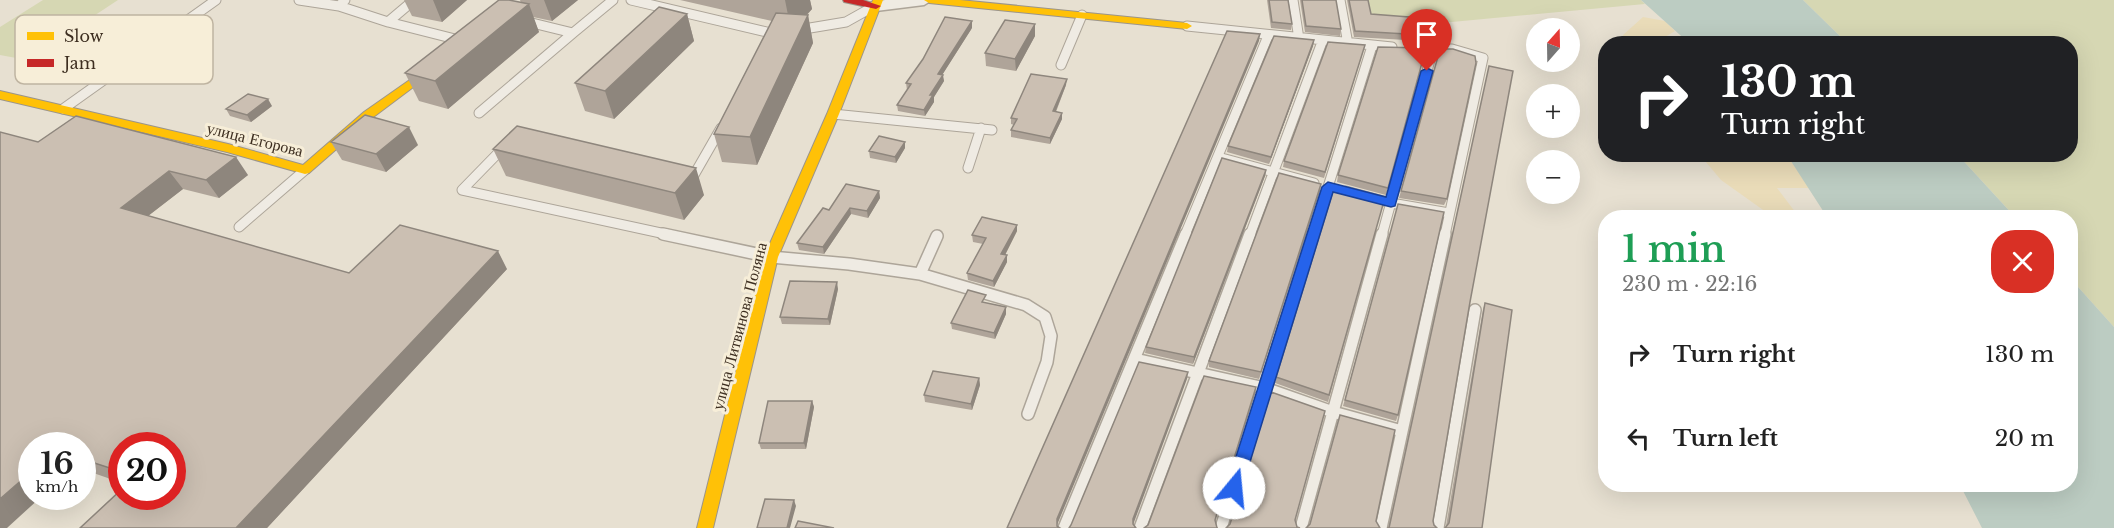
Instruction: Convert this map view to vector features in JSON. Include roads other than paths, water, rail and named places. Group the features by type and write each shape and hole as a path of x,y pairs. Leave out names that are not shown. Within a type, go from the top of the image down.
{"street":[{"path":"848,0 877,3 924,0"},
{"path":"929,0 1187,26"},
{"name":"улица Литвинова Поляна","path":"705,528 771,257 833,114 877,3"},
{"name":"улица Егорова","path":"0,95 228,148 305,170 368,115 471,39"}],"lane":[{"path":"195,15 216,0"},
{"path":"299,0 342,3 388,22 471,39"},
{"path":"388,22 414,0"},
{"path":"479,113 613,0"},
{"path":"631,0 775,33 846,22 877,3"},
{"path":"1293,0 1299,39"},
{"path":"1340,0 1348,44"},
{"path":"1061,65 1082,15"},
{"path":"511,18 573,33"},
{"path":"1187,26 1322,42 1433,50 1452,49 1483,58 1381,528"},
{"path":"769,44 775,33"},
{"path":"1064,528 1268,36"},
{"path":"1140,528 1322,42"},
{"path":"1221,528 1372,46"},
{"path":"1302,528 1433,50"},
{"path":"63,109 98,84"},
{"path":"833,114 992,130"},
{"path":"679,180 690,182 724,123"},
{"path":"968,168 981,128"},
{"path":"511,140 462,190 771,257 849,264 920,274 1015,302 1045,317 1051,336 1047,362 1028,414"},
{"path":"1218,157 1328,187 1449,213"},
{"path":"239,227 305,170"},
{"path":"920,274 937,236"},
{"path":"1438,528 1475,310"},
{"path":"1135,359 1265,388 1333,412 1402,431"}]}
